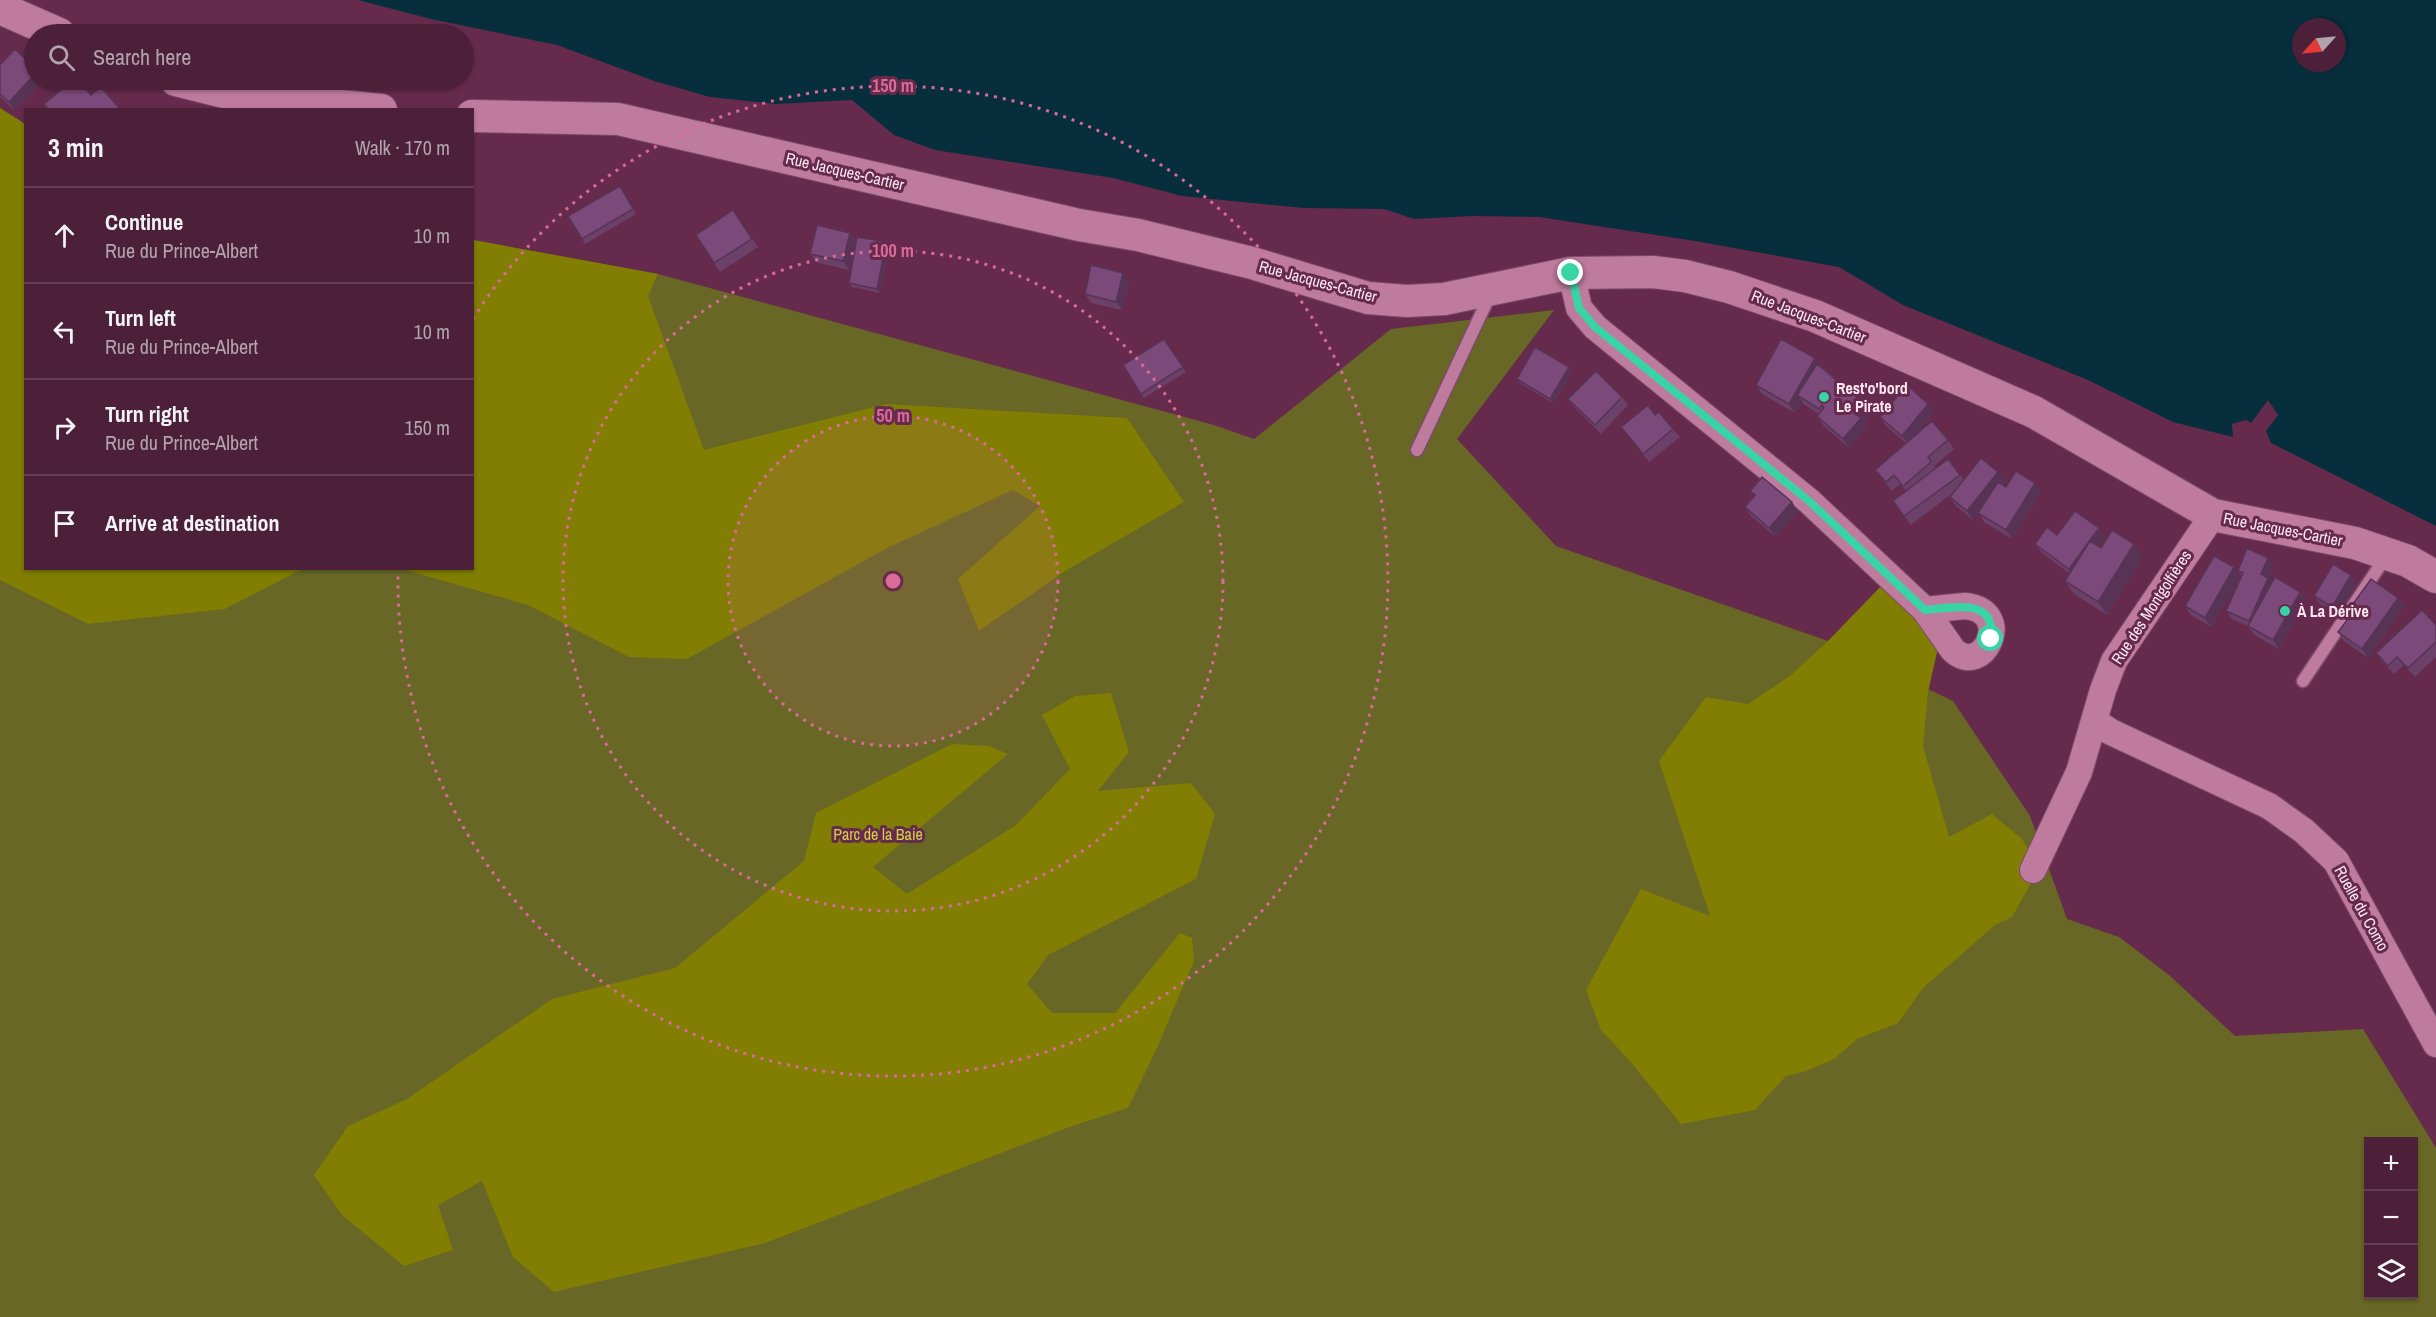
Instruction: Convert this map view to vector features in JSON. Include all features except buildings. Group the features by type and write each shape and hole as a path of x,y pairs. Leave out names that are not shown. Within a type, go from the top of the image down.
{"street":[{"path":"0,8 36,24"},
{"path":"216,90 240,96 361,108"},
{"name":"Rue Jacques-Cartier","path":"474,116 618,119 1079,225 1138,235 1252,263 1368,298 1407,301 1444,299 1571,273 1653,272 1684,276 1740,290 1815,316 2034,412 2213,515 2355,543 2408,561 2436,577"},
{"path":"1571,273 1579,308 1595,327 1809,501 1925,610"},
{"name":"Rue des Montgolfières","path":"2033,870 2079,772 2114,661 2213,515"},
{"name":"Ruelle du Como","path":"2094,721 2269,806 2336,861 2436,1044"}],"lane":[{"path":"1416,450 1493,290"},
{"path":"2303,681 2388,555"}],"green space":[{"name":"Parc de la Baie","path":"0,108 24,123 24,570 474,570 474,240 658,274 1214,425 1254,439 1391,329 1554,310 1457,439 1556,546 1828,641 1953,701 2030,816 2067,919 2119,937 2169,975 2235,1036 2363,1029 2436,1148 2436,1317 0,1317"},
{"path":"0,108 24,123 24,570 300,570 225,609 88,624 0,580"},
{"path":"474,240 658,274 648,296 704,450 886,404 1127,418 1184,502 1065,571 979,631 958,579 1040,506 1013,490 887,548 687,659 629,657 528,605 406,570 474,570"},
{"path":"1884,583 1940,639 1928,692 1923,746 1949,837 1992,814 2022,839 2040,867 2012,917 1995,925 1923,988 1898,1023 1857,1039 1834,1059 1806,1071 1786,1076 1755,1110 1681,1124 1629,1060 1601,1030 1586,990 1641,889 1710,916 1659,761 1706,697 1748,704 1791,675 1828,641"},
{"path":"1111,693 1129,752 1098,791 1191,783 1215,814 1196,879 1048,955 1027,984 1052,1013 1115,1013 1180,933 1192,938 1194,961 1128,1108 1072,1126 765,1243 554,1292 513,1257 482,1181 438,1205 453,1250 404,1266 342,1215 314,1175 348,1126 407,1099 552,999 675,968 804,861 816,813 952,744 989,746 1008,754 873,867 907,894 1016,825 1070,769 1042,715 1075,696"}],"water":[{"path":"358,0 2436,0 2436,526 2271,443 2266,431 2278,415 2268,400 2251,423 2246,420 2232,424 2233,437 2173,422 2088,380 1903,305 1839,267 1695,241 1539,217 1472,216 1414,219 1384,209 1303,208 1182,196 1113,178 935,150 894,135 852,100 776,104 710,97 654,81 557,45 474,28 474,24 455,24 431,19"}],"place":[{"name":"Rest'o'bord Le Pirate","path":"1824,397"},
{"name":"À La Dérive","path":"2285,611"}],"route":[{"path":"1571,273 1579,308 1595,327 1809,501 1925,610 1965,606 1980,610 1990,623 1991,639"}]}
